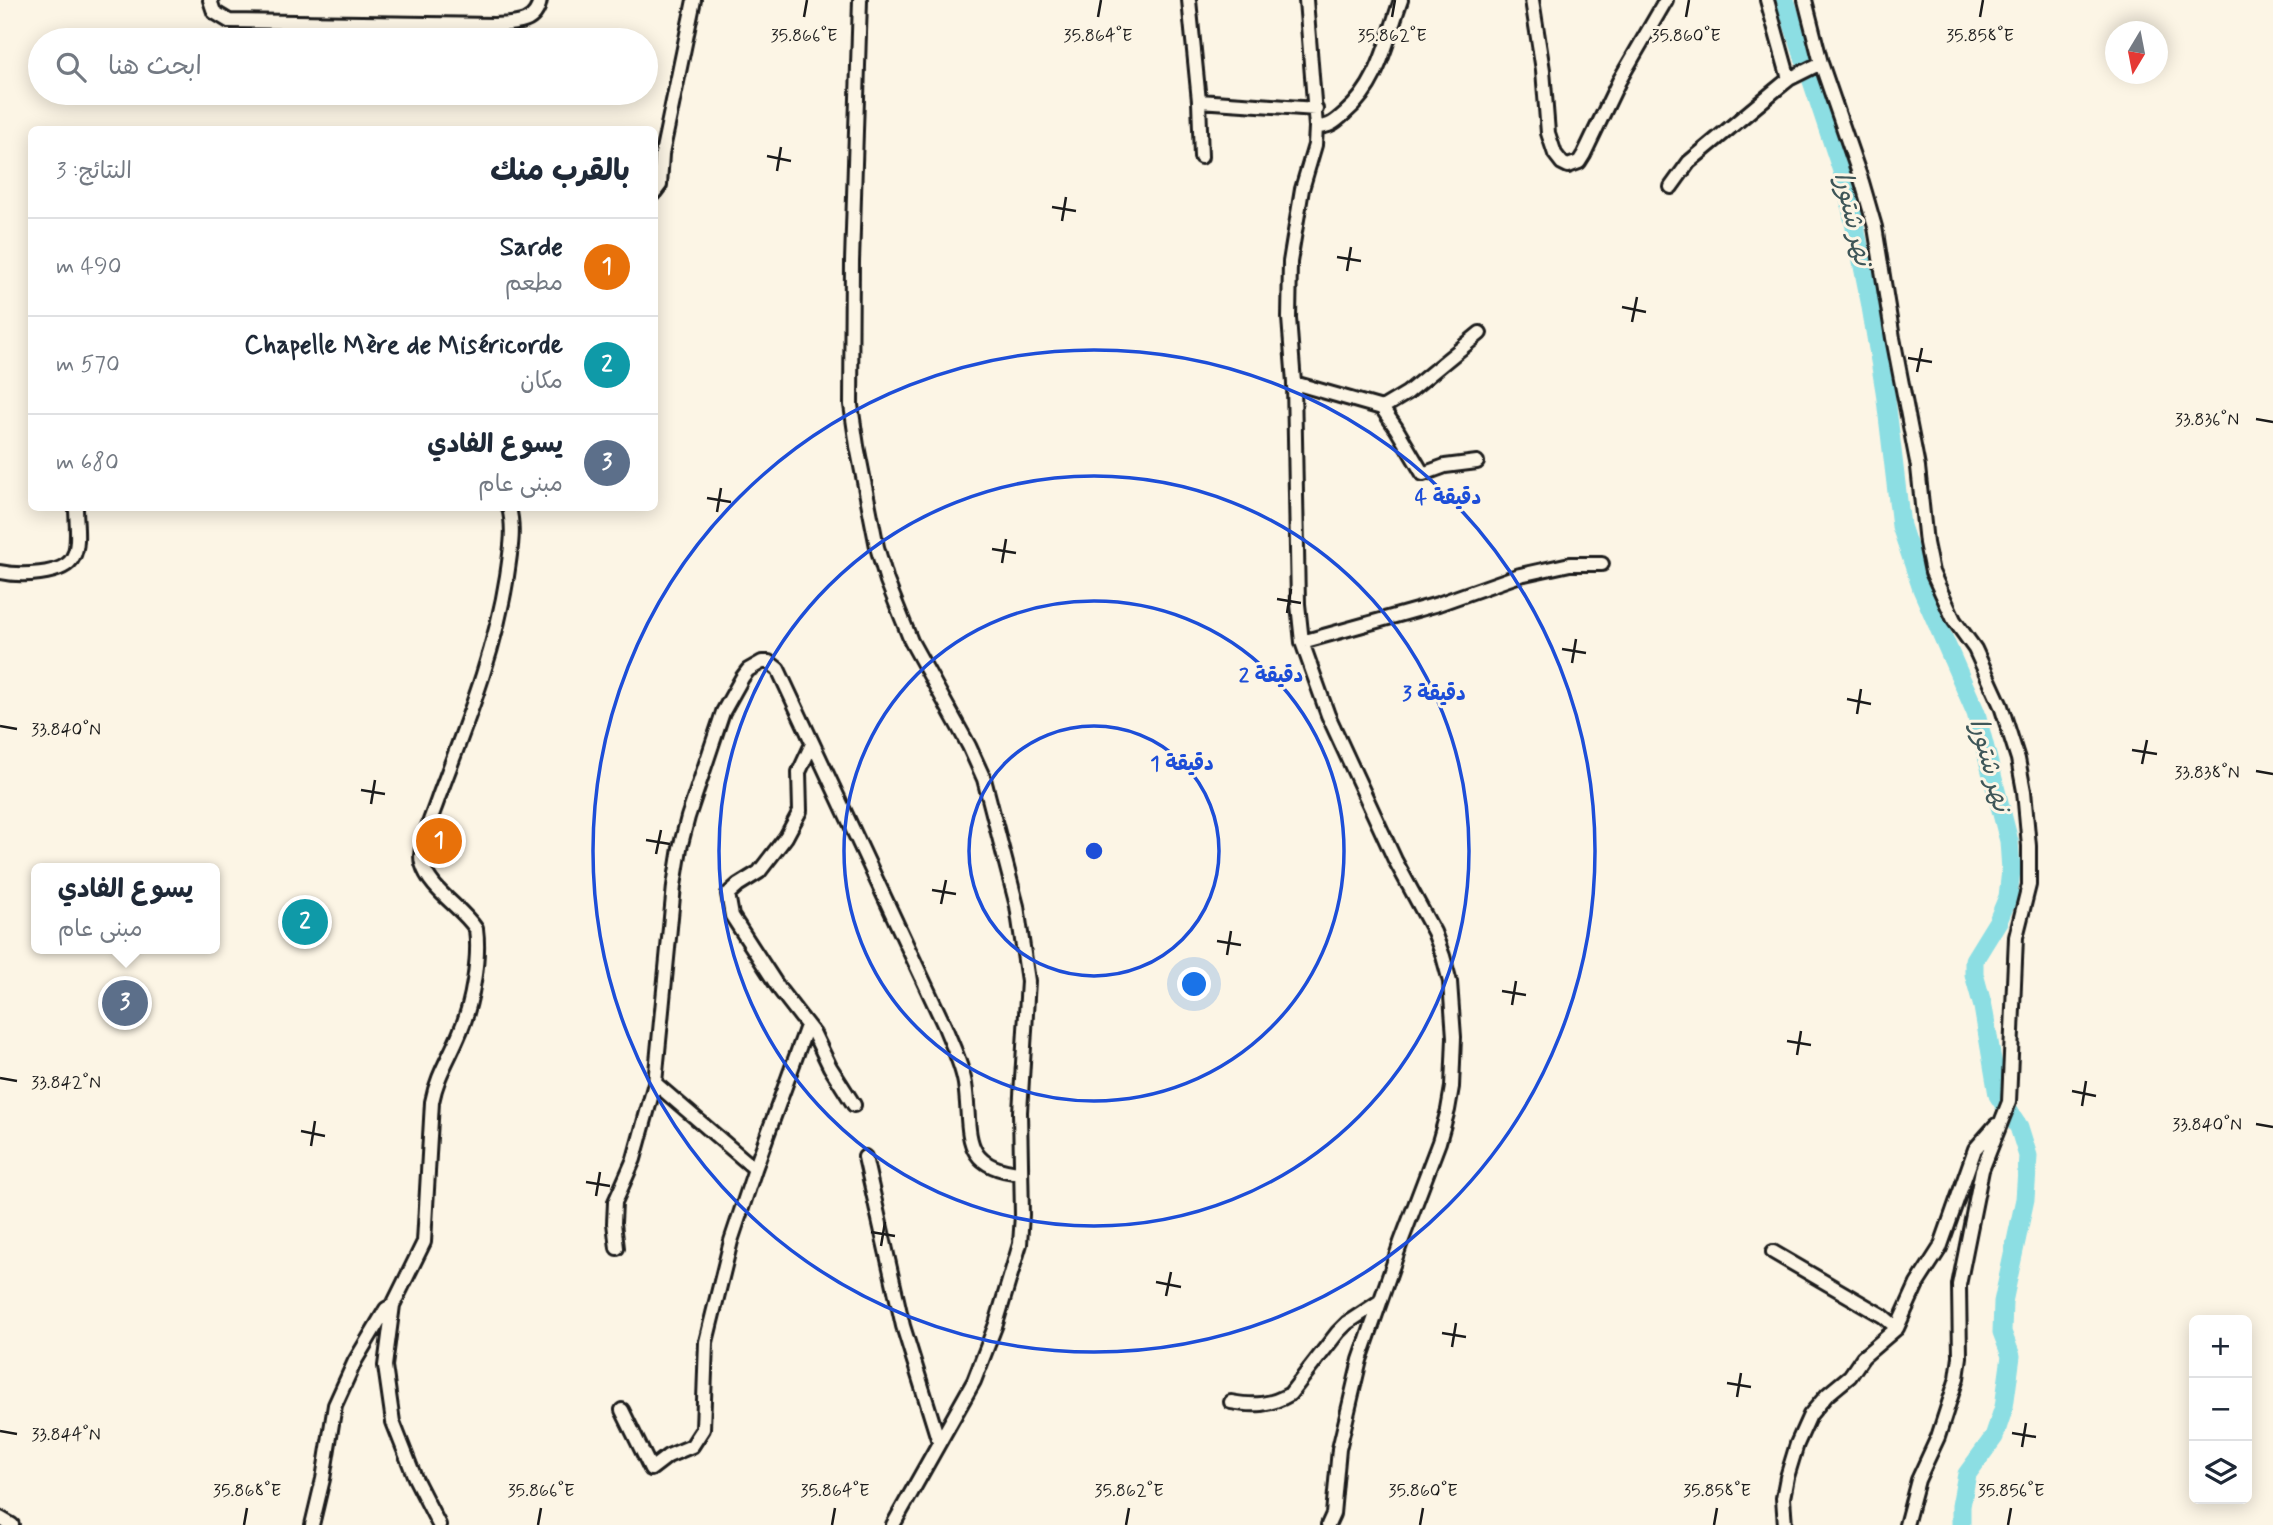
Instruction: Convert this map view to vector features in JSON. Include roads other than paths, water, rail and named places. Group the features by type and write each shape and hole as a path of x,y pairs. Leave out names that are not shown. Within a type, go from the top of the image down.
{"street":[{"path":"210,0 214,12 229,21 494,25 528,21 535,16 540,0"},
{"path":"658,188 662,153 694,0"},
{"path":"860,0 855,125 851,405 877,547 887,581 911,641 970,746 984,779 1017,906 1027,963 1028,988 1022,1071 1020,1244 996,1324 974,1381 893,1525"},
{"path":"1189,0 1199,101 1201,157"},
{"path":"1306,0 1316,127 1315,145 1302,189 1290,262 1289,318 1294,383 1298,604 1302,642 1328,715 1395,860 1434,932 1443,956 1452,1001 1454,1063 1448,1110 1439,1142 1380,1301 1348,1405 1339,1449 1333,1521"},
{"path":"1316,127 1329,127 1351,108 1369,86 1401,0"},
{"path":"1532,0 1543,70 1548,133 1555,154 1568,166 1579,162 1584,154 1619,80 1666,0"},
{"path":"1767,0 1795,76"},
{"path":"1805,0 1817,65 1862,181 1878,239 1893,338 1918,467 1926,543 1932,572 1954,620 1975,649 2001,706 2018,759 2029,846 2029,885 2016,937 2009,1102 1982,1170 1959,1285 1960,1357 1957,1378 1938,1437 1918,1480 1906,1525"},
{"path":"1671,187 1689,162 1795,76 1817,65"},
{"path":"1199,101 1316,108"},
{"path":"1382,408 1407,393 1480,333"},
{"path":"1294,383 1382,408 1423,474 1445,466 1477,462"},
{"path":"0,572 20,575 67,565 76,548 76,511"},
{"path":"439,1525 415,1478 393,1422 385,1366 394,1306 424,1242 432,1102 436,1081 467,1014 477,950 476,929 433,883 421,863 421,857 430,823 475,700 497,628 512,537 509,511"},
{"path":"1302,642 1438,604 1520,575 1570,564 1602,564"},
{"path":"617,1248 615,1202 637,1149 655,1083 680,848 723,712 742,678 762,662 769,662 778,669 959,1060 965,1084 968,1138 973,1148 989,1165 1005,1171 1021,1172"},
{"path":"812,744 799,772 800,811 786,837 759,872 728,894 732,916 807,1026 854,1105"},
{"path":"622,1410 652,1469 668,1456 692,1446 703,1429 706,1342 731,1241 807,1026"},
{"path":"655,1083 755,1169"},
{"path":"1785,1525 1783,1498 1787,1477 1797,1444 1810,1415 1827,1395 1850,1376 1863,1357 1897,1328 1917,1284 1940,1248 1975,1149 2003,1117"},
{"path":"866,1157 903,1326 939,1442"},
{"path":"1773,1252 1883,1316 1897,1328"},
{"path":"1231,1402 1264,1404 1279,1401 1290,1394 1338,1332 1380,1301"},
{"path":"312,1525 323,1479 335,1405 355,1361 386,1309 394,1306"},
{"path":"0,1518 12,1525"}],"waterway":[{"name":"نهر شتورا","path":"1785,0 1846,183 1885,391 1901,526 1922,589 1976,713 2009,841 2011,870 2008,897 1998,921 1974,960 1974,974 1983,1007 1998,1095 2019,1127 2028,1156 2025,1199 2003,1302 2002,1332 2011,1356 2004,1407 1994,1437 1967,1474 1961,1506 1961,1525"}],"place":[{"name":"Sarde","path":"439,841"},
{"name":"Chapelle Mère de Miséricorde","path":"305,922"},
{"name":"يسوع الفادي","path":"125,1003"}]}
